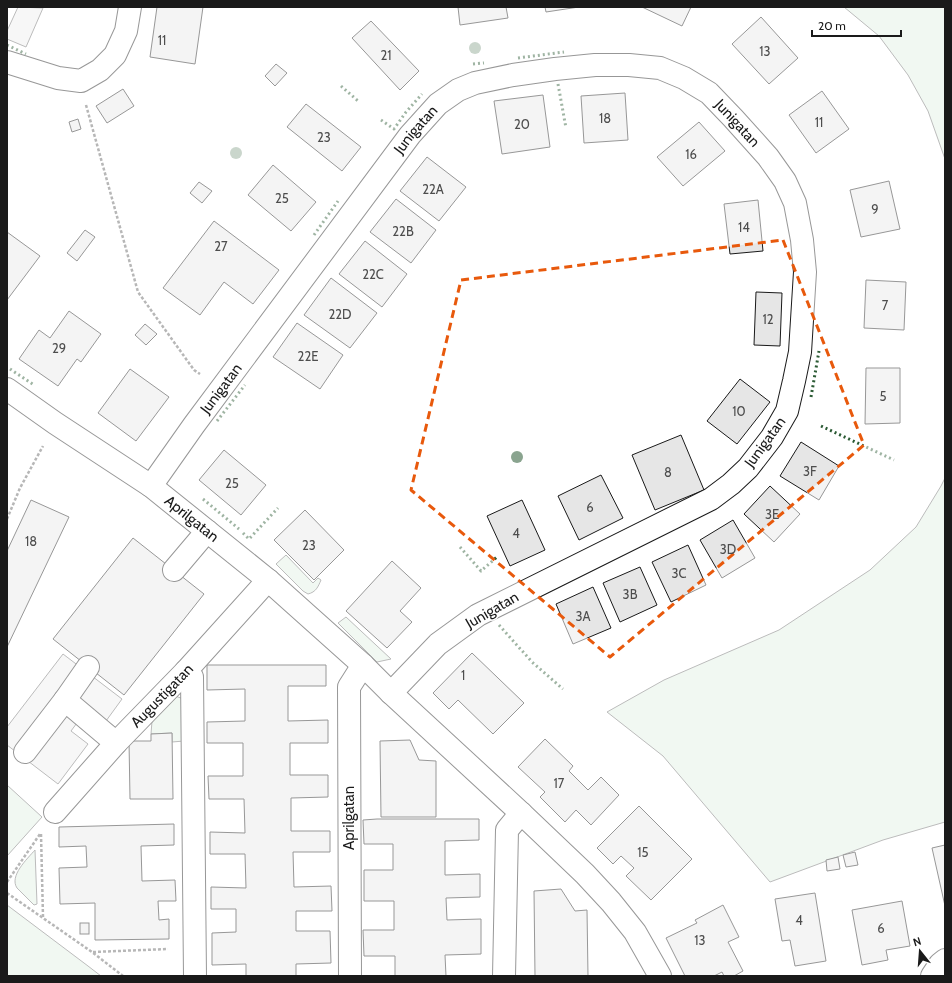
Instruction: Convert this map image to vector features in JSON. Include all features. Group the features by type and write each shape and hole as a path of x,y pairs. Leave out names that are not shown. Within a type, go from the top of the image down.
{"street":[{"path":"7,62 58,78 81,81 100,70 114,55 126,32 130,7"},
{"name":"Junigatan","path":"151,486 194,425 410,135 438,104 458,90 475,83 554,69 595,65 629,65 660,68 684,78 709,93 768,157 785,181 795,203 802,240 805,272 800,352 787,411 772,437 748,468 731,484 711,499 478,615 438,644 392,693"},
{"name":"Aprilgatan","path":"7,389 55,423 151,486 268,580 363,665 585,874 611,902 635,932 660,976"},
{"path":"174,570 207,531"},
{"name":"Augustigatan","path":"55,812 116,743 186,671 268,580"},
{"name":"Aprilgatan","path":"350,976 349,687 363,665"},
{"path":"24,752 65,700 88,667"},
{"path":"186,671 192,677 195,976"},
{"path":"65,700 116,743"},
{"path":"504,976 507,830 521,813"},
{"path":"932,976 940,964 945,960"}],"path":[{"path":"81,81 86,106 138,292 194,370 221,390"},
{"path":"7,519 20,488 55,423"},
{"path":"7,882 41,832 43,918"},
{"path":"7,893 92,952 123,976"},
{"path":"92,952 194,948"}],"highlighted area":[{"path":"783,240 864,445 610,657 411,490 461,280"}],"green space":[{"path":"844,7 945,7 945,159 928,111 908,75 879,36"},
{"path":"945,478 945,822 883,840 770,882 663,756 607,712 664,680 779,630 870,570 916,527"},
{"path":"286,555 313,583 318,578 321,580 315,591 308,594 303,591 276,564"},
{"path":"346,617 391,659 377,662 338,623"},
{"path":"175,696 181,698 184,702 184,741 172,742 172,733 151,734 152,721"},
{"path":"7,785 42,817 7,856"},
{"path":"35,850 37,904 34,905 17,888 15,878 20,868"},
{"path":"7,905 88,966 101,976 7,976"}],"shaded area":[{"path":"18,7 43,8 26,47 7,39 7,31"},
{"path":"63,654 122,699 106,721 88,708 71,731 88,744 58,784 7,745 7,727"}],"building":[{"path":"157,7 203,7 195,64 150,57"},
{"path":"458,7 506,7 508,18 460,25"},
{"path":"545,7 579,7 546,12"},
{"path":"642,7 691,7 682,26"},
{"path":"761,17 798,58 769,84 732,44"},
{"path":"371,21 419,71 400,90 352,38"},
{"path":"276,64 287,73 275,86 265,76"},
{"path":"123,89 134,106 107,123 96,106"},
{"path":"822,91 849,129 816,153 789,115"},
{"path":"625,93 628,140 584,143 581,96"},
{"path":"543,95 550,147 502,154 494,101"},
{"path":"306,104 361,147 342,171 287,127"},
{"path":"78,119 81,129 72,132 69,122"},
{"path":"699,122 725,151 683,186 657,157"},
{"path":"427,157 466,187 439,221 400,191"},
{"path":"273,165 316,202 291,231 248,195"},
{"path":"889,181 900,229 861,237 850,190"},
{"path":"199,182 212,191 202,203 190,193"},
{"path":"396,199 436,230 411,263 370,232"},
{"path":"758,200 763,251 730,254 724,204"},
{"path":"214,221 279,270 253,304 224,282 200,315 163,288"},
{"path":"85,230 95,237 77,261 67,253"},
{"path":"7,232 40,256 7,300"},
{"path":"365,241 407,274 382,307 339,274"},
{"path":"331,278 377,313 350,348 304,315"},
{"path":"866,280 906,282 904,330 864,328"},
{"path":"756,292 782,293 780,346 754,345"},
{"path":"69,311 101,334 81,362 77,359 58,386 19,359 39,330 50,338"},
{"path":"297,323 343,355 320,389 273,357"},
{"path":"145,324 157,334 146,345 135,335"},
{"path":"866,368 900,368 900,423 865,424"},
{"path":"130,369 169,397 136,441 98,413"},
{"path":"740,379 770,402 737,444 707,421"},
{"path":"681,435 704,490 655,510 632,455"},
{"path":"801,442 839,466 819,500 780,476"},
{"path":"224,450 266,485 241,515 199,480"},
{"path":"601,475 623,518 579,540 558,496"},
{"path":"770,486 800,514 774,542 744,514"},
{"path":"31,500 69,517 7,647 7,551"},
{"path":"522,500 545,550 510,566 487,516"},
{"path":"305,510 344,550 314,580 274,540"},
{"path":"733,520 755,558 722,578 700,540"},
{"path":"133,538 204,594 124,695 53,639"},
{"path":"688,545 706,585 671,602 652,562"},
{"path":"392,561 421,588 400,611 412,622 387,648 346,611"},
{"path":"640,567 657,605 620,622 603,583"},
{"path":"593,587 611,628 573,644 556,604"},
{"path":"472,653 524,703 493,734 458,700 449,709 433,693"},
{"path":"207,665 326,665 326,686 288,686 288,721 328,720 328,743 290,743 290,775 328,775 328,797 291,798 291,831 330,831 330,852 293,852 294,887 331,886 332,911 296,911 296,931 330,931 331,963 296,964 296,976 246,976 246,964 212,965 212,933 236,932 236,909 211,909 211,887 246,888 245,854 210,854 210,832 245,833 244,799 209,799 208,776 243,776 243,743 207,743 207,722 245,721 245,689 207,690"},
{"path":"172,733 173,799 130,799 129,741 151,741 151,734"},
{"path":"545,739 573,766 569,771 588,790 601,777 619,795 591,825 576,810 565,822 540,797 545,792 518,767"},
{"path":"410,740 419,760 436,761 436,817 381,817 380,741"},
{"path":"639,806 692,859 651,900 626,876 634,868 621,856 613,864 597,848"},
{"path":"479,819 479,840 445,841 445,875 480,874 480,897 446,898 447,920 481,919 481,954 445,955 446,976 395,976 395,956 364,956 363,930 394,930 394,901 364,901 364,870 393,870 393,844 364,844 363,820"},
{"path":"174,824 174,845 141,846 142,881 175,880 176,901 158,901 159,920 169,919 169,939 95,940 95,903 60,904 59,868 87,867 86,846 59,847 59,827"},
{"path":"945,845 945,906 932,848"},
{"path":"855,852 858,865 846,867 843,855"},
{"path":"838,857 840,869 827,871 826,860"},
{"path":"561,889 575,911 587,910 588,976 535,976 534,891"},
{"path":"815,893 826,961 795,966 790,940 782,941 775,899"},
{"path":"902,901 910,946 886,950 888,960 862,965 852,910"},
{"path":"723,905 739,937 728,942 743,971 734,976 724,976 722,972 714,976 685,976 666,938 697,923 695,920"},
{"path":"80,923 89,923 89,934 80,934"}],"hedge":[{"path":"7,45 26,54"},
{"path":"518,58 564,52"},
{"path":"473,64 484,63"},
{"path":"558,84 566,128"},
{"path":"341,86 358,101"},
{"path":"381,120 394,129 406,112 422,94"},
{"path":"314,235 338,201"},
{"path":"811,397 819,351"},
{"path":"10,369 34,385"},
{"path":"217,421 245,385"},
{"path":"821,426 894,460"},
{"path":"203,499 239,529"},
{"path":"243,533 249,539 278,508"},
{"path":"460,547 481,571 498,556"},
{"path":"499,625 532,662 563,689"}]}
